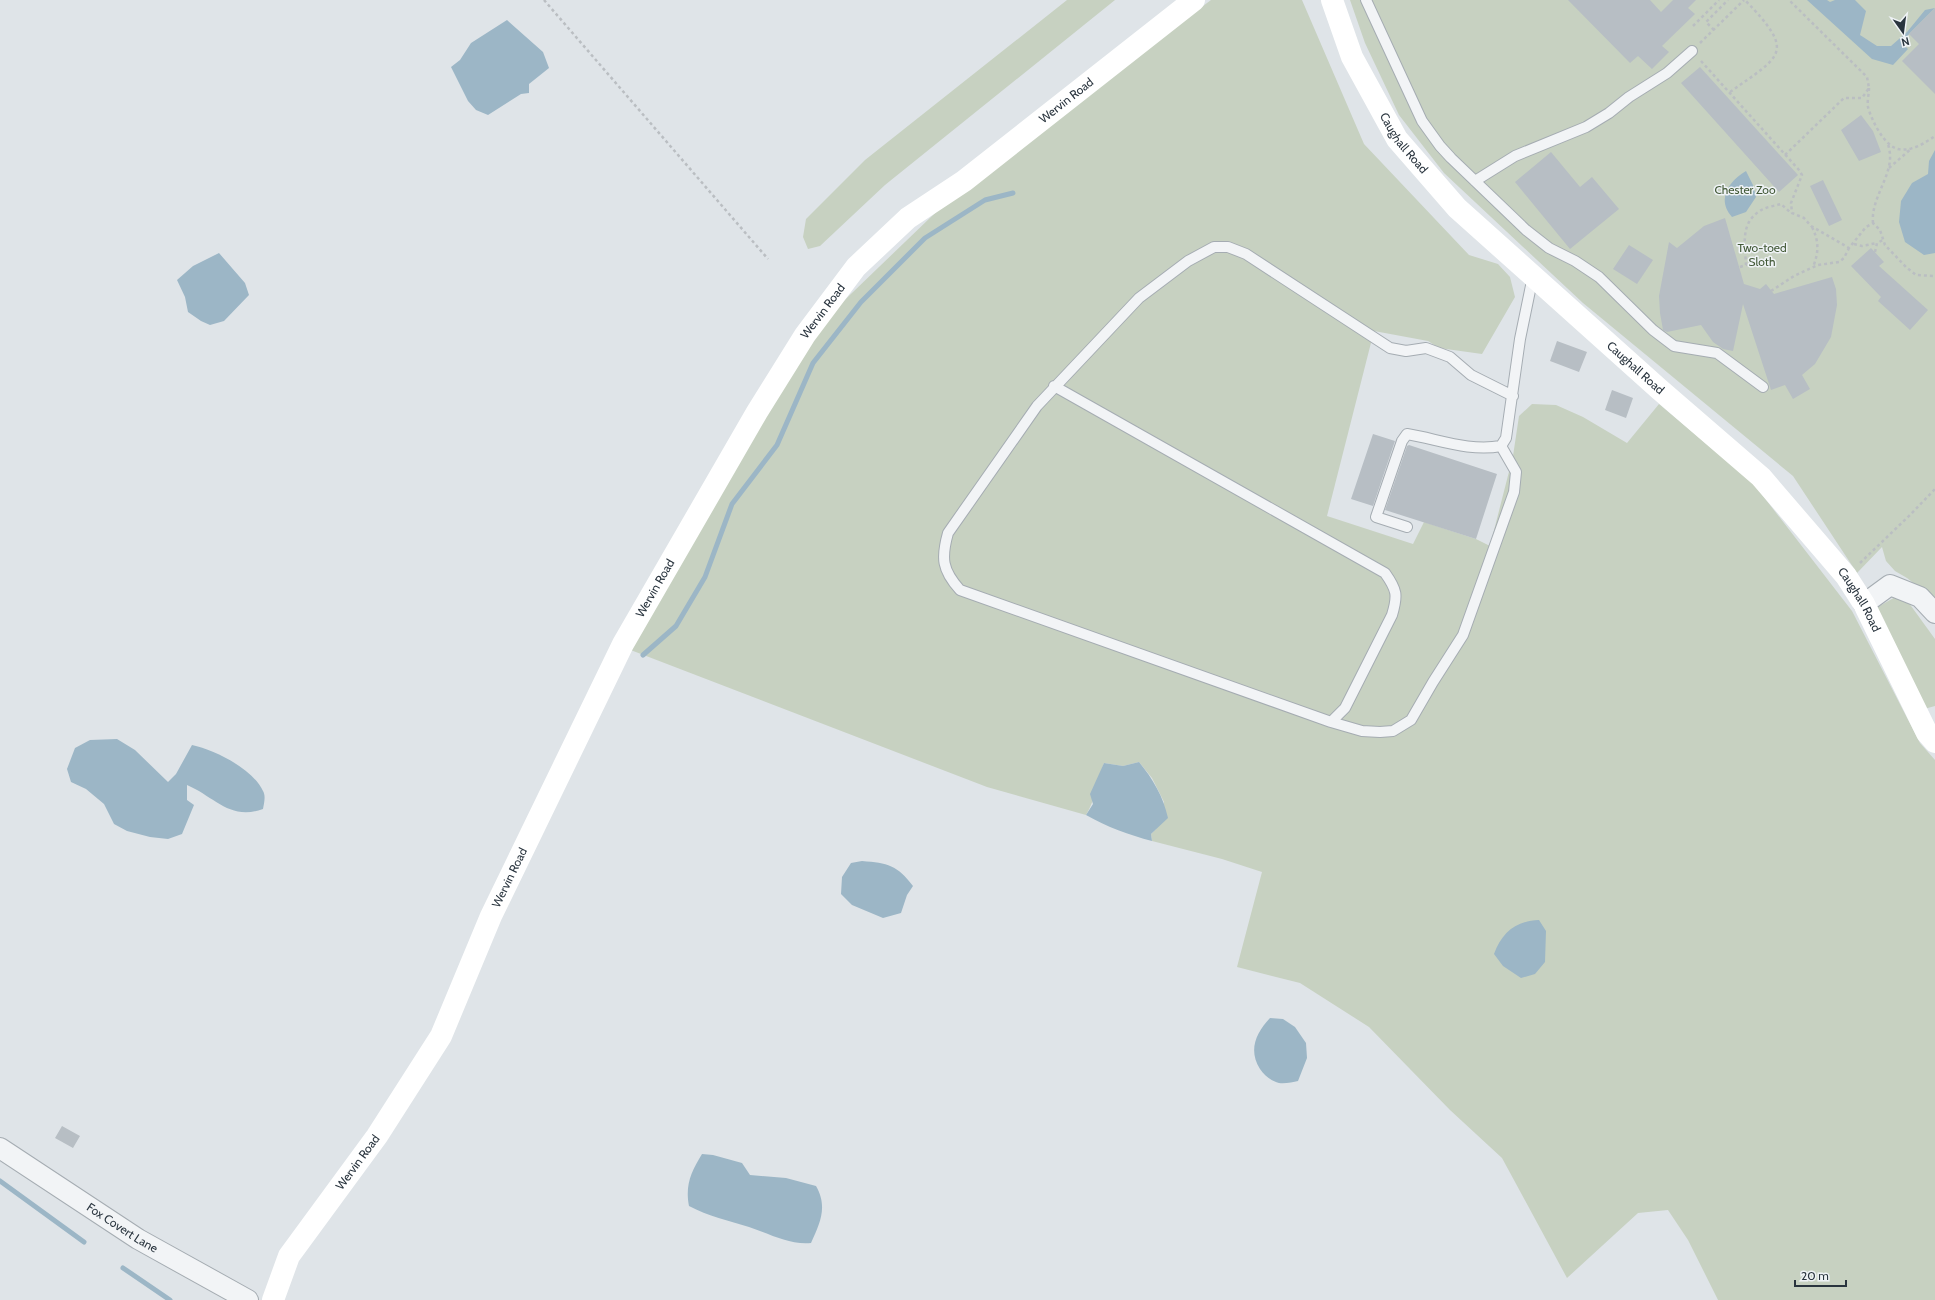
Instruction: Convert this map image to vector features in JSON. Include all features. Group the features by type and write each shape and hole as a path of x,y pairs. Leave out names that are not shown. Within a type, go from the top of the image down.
{"street":[{"name":"Wervin Road","path":"272,1300 290,1256 377,1136 441,1036 491,916 623,644 753,419 805,335 856,267 908,218 964,181 1194,0"},
{"name":"Caughall Road","path":"1332,0 1352,57 1397,139 1457,208 1761,477 1846,576 1864,604 1927,733 1935,742"},
{"path":"1864,604 1890,585 1920,597 1935,613"},
{"name":"Fox Covert Lane","path":"0,1148 138,1239 248,1300"}],"lane":[{"path":"1366,0 1422,121 1440,146 1475,181 1526,230 1550,248 1575,261 1599,277 1652,330 1668,342 1674,346 1717,353 1763,387"},
{"path":"1475,181 1515,156 1586,127 1609,113 1629,96 1667,73 1692,51"},
{"path":"1501,446 1516,472 1514,492 1463,635 1411,720 1393,731 1362,731 1331,722 960,590 950,579 943,563 944,549 948,533 1037,406 1054,386 1139,298 1188,261 1214,247 1228,247 1246,254 1390,348 1406,351 1426,348 1450,357 1471,375 1513,396"},
{"path":"1407,527 1376,517 1402,441 1407,434 1457,446 1489,448 1501,446 1506,438 1520,340 1533,276"},
{"path":"1054,386 1385,573 1394,587 1397,600 1392,615 1345,708 1331,722"}],"path":[{"path":"544,0 768,259"},
{"path":"1693,26 1719,0"},
{"path":"1714,30 1706,22 1728,0"},
{"path":"1730,92 1761,71 1772,61 1777,50 1772,31 1745,0 1692,51 1730,92 1802,175 1791,203 1792,213"},
{"path":"1789,0 1867,77 1869,88 1868,105 1874,123 1888,143 1897,149 1914,147 1922,145 1935,136"},
{"path":"1785,155 1844,98 1862,98 1869,88"},
{"path":"1771,291 1794,276 1813,267 1839,262 1844,258 1849,248 1854,244 1866,227 1873,223 1880,187 1888,169 1890,156 1888,143"},
{"path":"1888,169 1914,147"},
{"path":"1740,267 1746,265 1746,226 1751,218 1760,210 1781,204 1792,213 1804,218 1812,226 1849,248"},
{"path":"1873,223 1880,230 1883,240 1894,256 1916,275 1935,276"},
{"path":"1812,226 1818,240 1817,258 1813,267"},
{"path":"1854,244 1862,246 1877,243 1883,240"},
{"path":"1875,252 1877,243"},
{"path":"1846,576 1935,489"}],"green space":[{"path":"1067,0 1115,0 885,185 820,246 808,249 803,237 806,219 865,160"},
{"path":"1211,0 1302,0 1364,144 1469,255 1498,264 1510,277 1515,297 1482,354 1439,348 1428,341 1374,331 1327,516 1413,544 1424,522 1476,539 1490,546 1513,456 1519,416 1532,404 1556,405 1583,417 1627,443 1659,404 1753,483 1852,611 1920,743 1935,760 1935,1300 1718,1300 1688,1240 1668,1210 1638,1213 1567,1278 1502,1158 1450,1110 1369,1027 1300,983 1237,967 1262,872 1222,859 1152,841 1151,834 1156,829 1164,802 1152,778 1139,762 1123,766 1104,763 1092,803 1086,815 987,787 628,649 800,343 958,191"},
{"name":"Chester Zoo","path":"1350,0 1935,0 1935,600 1907,578 1895,571 1886,561 1882,547 1857,573 1793,476 1583,303 1444,173 1399,115 1365,43"},
{"path":"1897,596 1906,599 1935,639 1935,706 1924,709 1876,608"}],"water":[{"path":"1807,0 1827,0 1830,2 1835,0 1855,0 1866,11 1860,35 1877,46 1891,46 1907,32 1925,10 1935,8 1909,34 1903,44 1908,49 1893,65 1872,59"},
{"path":"507,20 543,52 549,68 529,84 529,93 521,94 488,115 476,110 468,101 451,67 460,60 471,43"},
{"path":"1935,150 1935,253 1924,255 1905,242 1899,222 1901,201 1912,183 1928,174 1929,161"},
{"path":"1746,171 1753,185 1756,197 1746,212 1732,217 1727,210 1725,197 1734,180"},
{"path":"219,253 245,283 249,295 224,321 210,325 188,312 185,297 177,280 193,266"},
{"path":"117,739 135,750 168,782 176,774 192,745 222,756 242,768 258,783 264,795 263,809 251,812 232,810 187,785 187,800 194,805 182,834 168,839 150,837 127,831 114,824 104,804 86,789 71,782 67,769 75,748 90,740"},
{"path":"1139,762 1157,788 1168,818 1151,834 1152,841 1118,830 1086,815 1093,804 1090,794 1104,763 1123,766"},
{"path":"862,861 891,866 897,869 913,886 907,895 901,913 883,918 852,905 841,894 842,877 851,863"},
{"path":"1539,920 1546,931 1545,962 1535,974 1521,978 1503,966 1494,954 1505,934 1510,930 1523,923"},
{"path":"1270,1018 1283,1019 1295,1027 1306,1043 1307,1058 1298,1081 1279,1083 1273,1081 1264,1074 1256,1062 1254,1048 1255,1042 1261,1030"},
{"path":"702,1154 713,1155 742,1163 750,1175 786,1178 816,1186 822,1201 822,1208 820,1222 811,1243 787,1241 696,1210 689,1206 688,1185"}],"building":[{"path":"1568,0 1650,0 1661,12 1673,0 1696,0 1688,8 1695,14 1662,46 1669,52 1652,69 1638,56 1630,63"},
{"path":"1935,8 1935,94 1902,61 1919,44 1909,34"},
{"path":"1700,67 1798,175 1779,192 1681,83"},
{"path":"1861,115 1873,131 1881,152 1859,161 1841,130"},
{"path":"1551,152 1580,187 1592,177 1619,209 1570,249 1515,182"},
{"path":"1823,180 1842,220 1829,226 1810,186"},
{"path":"1725,218 1744,284 1760,289 1766,284 1774,294 1832,277 1836,289 1837,305 1831,337 1815,364 1802,375 1810,389 1793,399 1785,385 1771,390 1743,304 1733,351 1723,349 1713,342 1701,325 1667,332 1663,330 1659,296 1669,242 1677,248 1704,226"},
{"path":"1629,245 1653,260 1637,284 1613,269"},
{"path":"1871,248 1884,262 1879,266 1928,310 1910,330 1878,301 1881,297 1851,266"},
{"path":"1557,341 1587,352 1579,372 1550,361"},
{"path":"1612,390 1633,398 1626,418 1605,410"},
{"path":"1373,434 1395,441 1373,506 1351,499"},
{"path":"1409,445 1497,474 1476,539 1385,510 1407,446"},
{"path":"62,1126 80,1136 73,1148 55,1138"}],"waterway":[{"path":"643,655 676,626 705,577 732,504 777,445 813,363 861,302 925,238 985,200 1013,193"},
{"path":"0,1181 84,1242"},
{"path":"123,1268 170,1300"}],"park label":[{"name":"Two-toed Sloth","path":"1762,255"}]}
